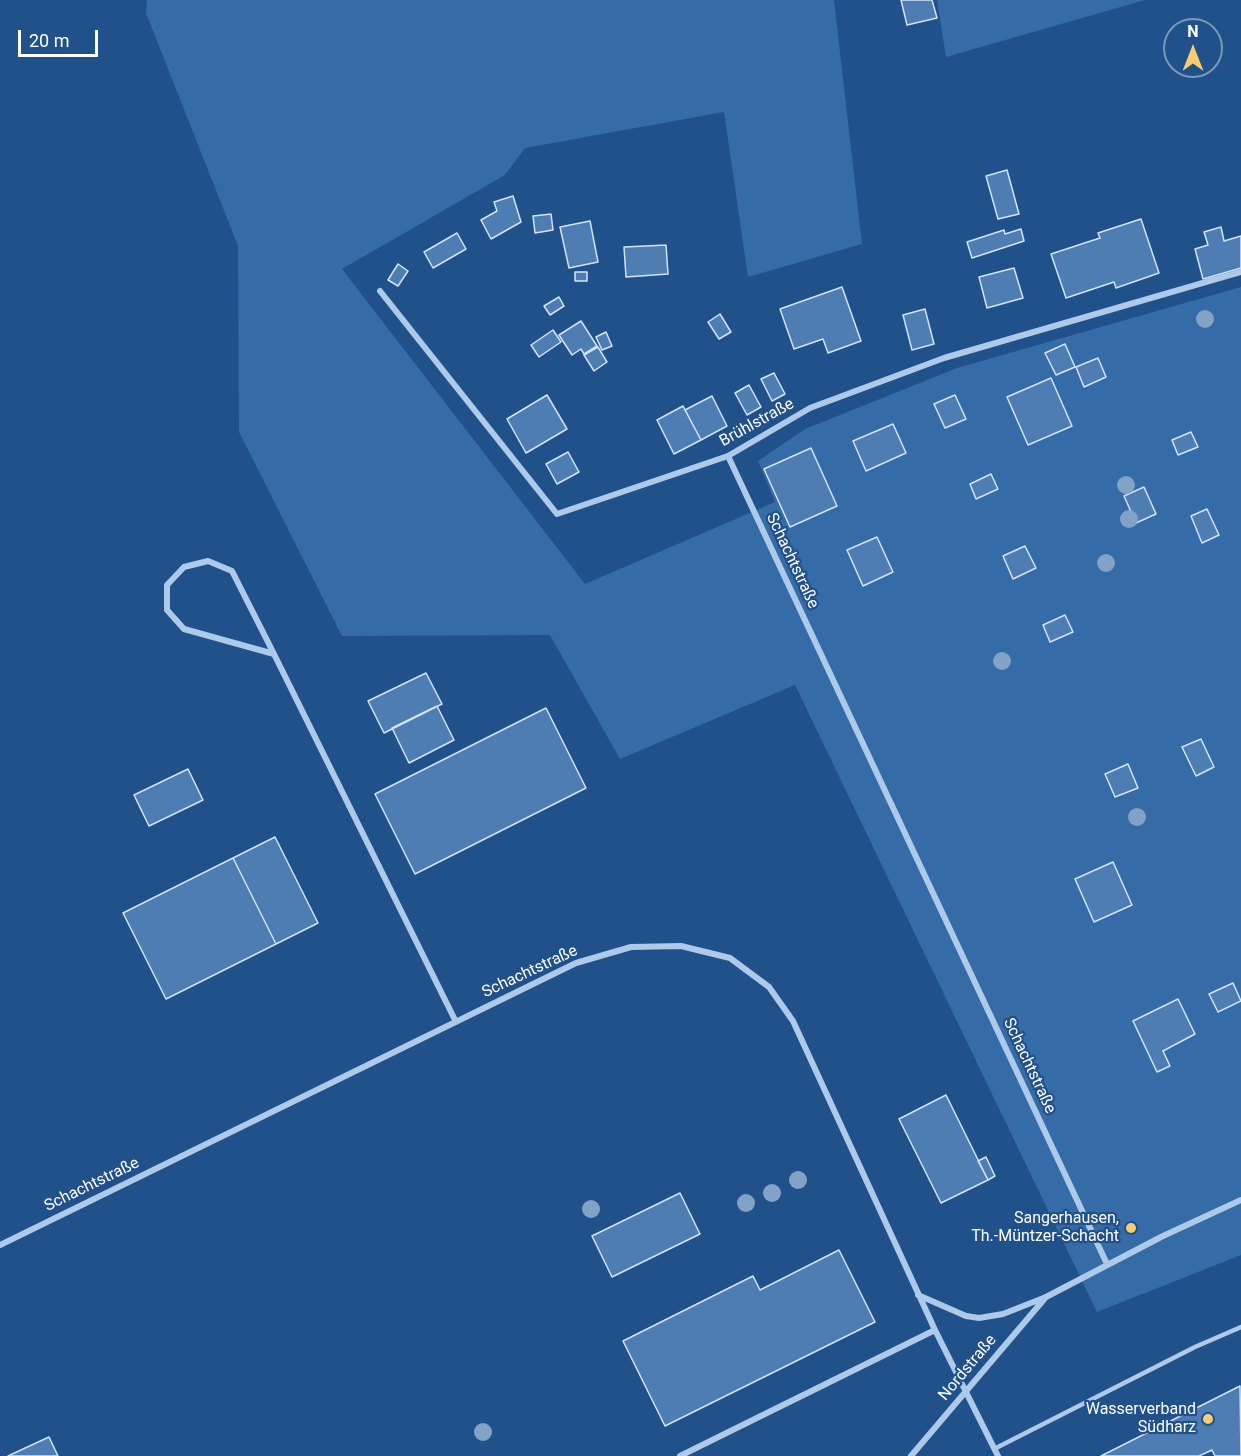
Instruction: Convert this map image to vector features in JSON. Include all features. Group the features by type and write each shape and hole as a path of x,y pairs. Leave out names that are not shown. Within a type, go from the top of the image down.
{"street":[{"name":"Brühlstraße","path":"380,291 557,514 728,456 810,408 944,358 1241,272"},
{"name":"Schachtstraße","path":"728,456 1107,1264"},
{"path":"274,654 184,629 167,610 167,585 184,567 208,561 232,571 274,654 456,1022"},
{"name":"Schachtstraße","path":"0,1245 576,963 631,948 681,946 730,958 769,987 793,1022 918,1295 996,1453"},
{"path":"918,1295 951,1311 979,1318 1002,1314 1046,1297 1107,1264 1241,1200"},
{"name":"Nordstraße","path":"911,1456 1046,1297"},
{"path":"680,1456 935,1330"}],"lane":[{"path":"996,1453 1195,1347 1241,1327"}],"shaded area":[{"path":"147,0 834,0 862,244 748,277 724,112 525,148 505,175 342,269 585,584 775,502 758,461 805,429 957,368 1241,287 1241,1255 1097,1312 795,685 620,759 550,635 342,636 239,432 238,246 146,13"},
{"path":"937,0 1145,0 946,57"}],"building":[{"path":"901,0 932,0 937,18 907,25"},
{"path":"1007,170 1019,214 998,219 986,176"},
{"path":"513,196 521,222 491,239 481,220 497,211 494,202"},
{"path":"551,214 553,230 535,233 533,216"},
{"path":"1141,219 1159,273 1116,288 1114,282 1066,298 1051,254 1100,238 1098,233"},
{"path":"590,221 598,262 569,268 560,227"},
{"path":"1221,227 1224,241 1241,236 1241,268 1203,279 1195,249 1208,245 1204,232"},
{"path":"1021,229 1024,241 972,258 967,242 1004,230 1005,234"},
{"path":"457,233 466,249 433,268 424,252"},
{"path":"666,245 668,274 626,277 624,247"},
{"path":"398,264 408,271 398,286 388,280"},
{"path":"1014,268 1023,298 987,308 979,277"},
{"path":"575,272 587,272 587,281 575,281"},
{"path":"842,287 861,341 828,353 823,339 794,349 780,309"},
{"path":"559,297 564,306 550,315 544,306"},
{"path":"925,309 934,344 912,350 903,315"},
{"path":"720,314 731,332 719,339 708,322"},
{"path":"581,321 597,346 584,354 581,349 572,355 559,335"},
{"path":"553,330 561,342 539,357 531,345"},
{"path":"606,332 612,346 602,350 596,337"},
{"path":"1065,344 1075,367 1056,375 1045,353"},
{"path":"598,347 607,362 594,371 584,355"},
{"path":"1098,358 1106,377 1084,387 1076,367"},
{"path":"774,373 785,394 772,401 761,379"},
{"path":"1051,378 1072,426 1028,445 1007,397"},
{"path":"749,385 761,407 747,415 735,393"},
{"path":"547,395 567,429 526,453 507,419"},
{"path":"955,395 966,419 945,428 934,404"},
{"path":"712,396 727,426 701,440 685,410"},
{"path":"683,406 701,440 674,454 657,420"},
{"path":"893,424 906,453 866,471 853,441"},
{"path":"1191,432 1198,447 1178,455 1172,440"},
{"path":"811,448 837,506 790,527 764,469"},
{"path":"568,452 579,472 557,484 546,464"},
{"path":"991,474 998,489 976,499 970,484"},
{"path":"1144,487 1156,514 1136,523 1124,496"},
{"path":"1207,509 1219,535 1202,543 1191,516"},
{"path":"877,537 893,572 863,586 847,550"},
{"path":"1025,546 1036,568 1013,579 1003,556"},
{"path":"1065,615 1073,632 1050,642 1043,625"},
{"path":"426,673 442,704 384,733 368,701"},
{"path":"437,706 454,740 409,763 392,728"},
{"path":"546,708 586,788 415,874 375,794"},
{"path":"1201,739 1214,767 1196,776 1182,747"},
{"path":"1128,764 1138,788 1115,797 1105,774"},
{"path":"188,769 203,800 149,826 134,795"},
{"path":"275,837 318,923 276,944 233,858"},
{"path":"233,858 276,944 166,999 123,913"},
{"path":"1113,862 1132,905 1094,922 1075,879"},
{"path":"1233,983 1241,1001 1218,1012 1209,994"},
{"path":"1178,999 1195,1034 1163,1051 1170,1066 1157,1072 1133,1021"},
{"path":"946,1095 988,1180 941,1203 899,1119"},
{"path":"986,1157 995,1176 988,1180 978,1161"},
{"path":"680,1193 700,1234 612,1277 592,1236"},
{"path":"839,1250 875,1322 665,1426 623,1341 753,1276 760,1290"},
{"name":"Wasserverband Südharz","path":"1240,1386 1241,1456 1215,1456 1212,1450 1199,1456 1101,1456"},
{"path":"49,1437 58,1456 8,1456"}],"place":[{"name":"Sangerhausen, Th.-Müntzer-Schacht","path":"1131,1228"},
{"name":"Wasserverband Südharz","path":"1208,1419"}]}
